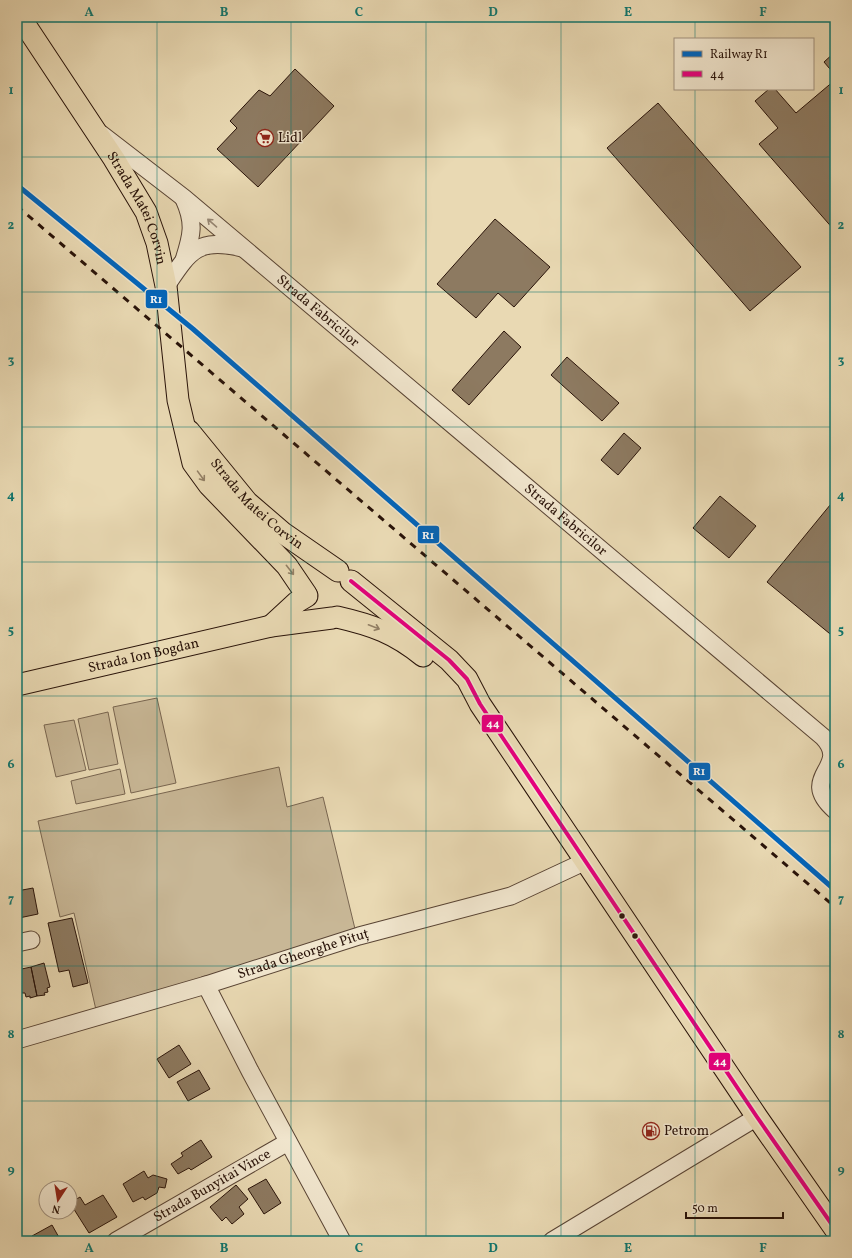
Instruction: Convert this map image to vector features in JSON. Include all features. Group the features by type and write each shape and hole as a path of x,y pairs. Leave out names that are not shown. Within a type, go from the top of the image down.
{"main road":[{"name":"Strada Matei Corvin","path":"20,17 94,128 146,212 157,243 166,286 178,400 185,426 189,450 199,472 209,485 287,566 307,595"},
{"name":"Strada Matei Corvin","path":"185,426 203,450 247,502 282,532 344,576 449,660 467,679 480,704 757,1117 835,1228"},
{"path":"331,570 344,576 354,593 352,605 347,611 334,617 318,614 312,609 307,595 308,584 317,574 331,570"},
{"name":"Strada Ion Bogdan","path":"271,626 297,602 307,595"},
{"name":"Strada Matei Corvin","path":"334,617 370,625 399,638 430,661 480,704"},
{"name":"Strada Ion Bogdan","path":"17,685 271,626 334,617"}],"street":[{"name":"Strada Fabricilor","path":"94,128 184,198 824,737 831,744 834,751 834,761 822,782 822,792 824,799 835,810"},
{"path":"166,286 184,260 190,240 192,227 191,214 184,198"},
{"path":"184,260 203,246 227,245 242,248"},
{"name":"Strada Gheorghe Pituț","path":"17,1040 206,985 359,936 511,896 586,861"},
{"path":"206,985 288,1142 342,1241"},
{"path":"554,1240 757,1117"},
{"name":"Strada Bunyitai Vince","path":"116,1241 288,1142"}],"shaded area":[{"path":"157,698 176,783 131,793 113,707"},
{"path":"108,712 118,764 89,770 78,719"},
{"path":"74,720 86,770 56,777 44,725"},
{"path":"279,767 287,807 323,797 356,933 96,1010 74,913 60,917 38,821"},
{"path":"120,769 125,794 76,804 71,781"}],"building":[{"path":"835,52 835,75 824,62"},
{"name":"Lidl","path":"295,69 334,106 258,187 217,149 237,128 230,121 259,90 270,96"},
{"path":"835,80 835,231 759,144 778,128 755,101 768,90 776,90 796,113"},
{"path":"658,103 801,267 750,311 607,148"},
{"path":"495,219 550,267 514,307 498,293 476,318 437,284"},
{"path":"504,331 521,347 469,405 452,390"},
{"path":"567,357 619,403 602,421 551,375"},
{"path":"624,433 641,448 618,475 601,460"},
{"path":"720,496 756,526 729,558 693,528"},
{"path":"835,499 835,638 767,582"},
{"path":"33,888 38,914 19,918 17,891"},
{"path":"72,918 88,983 73,987 69,970 59,972 48,923"},
{"path":"44,963 50,987 47,988 48,992 44,993 45,995 37,996 31,967"},
{"path":"31,967 37,996 30,998 30,996 26,997 25,993 22,993 17,970"},
{"path":"179,1045 191,1064 169,1078 157,1059"},
{"path":"199,1070 210,1089 188,1101 177,1082"},
{"path":"201,1140 212,1157 191,1170 189,1168 178,1174 171,1164 183,1156 181,1153"},
{"path":"144,1171 148,1178 153,1175 167,1179 165,1188 159,1187 157,1193 145,1200 143,1197 133,1202 123,1184"},
{"path":"266,1179 281,1203 264,1214 248,1189"},
{"path":"236,1185 248,1199 239,1207 244,1214 232,1224 226,1217 222,1221 210,1207"},
{"path":"103,1195 117,1217 89,1233 78,1216 78,1198 80,1197 85,1205"},
{"path":"52,1225 61,1241 32,1241 34,1240 32,1236"}],"railway":[{"path":"17,206 835,907"}],"rail line":[{"name":"R1","path":"17,185 193,329 835,890"}],"transit line":[{"name":"44","path":"351,581 449,660 467,679 480,704 757,1117 835,1229"}],"place":[{"name":"Lidl","path":"265,138"},
{"name":"Petrom","path":"651,1131"}]}
